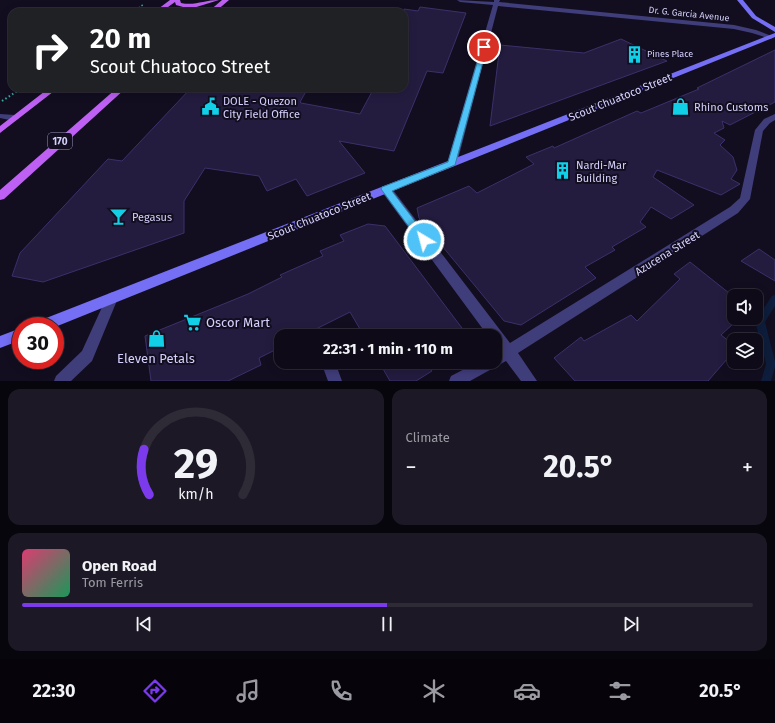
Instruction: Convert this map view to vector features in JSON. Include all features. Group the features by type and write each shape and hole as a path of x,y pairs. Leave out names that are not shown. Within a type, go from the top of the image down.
{"main road":[{"path":"163,8 175,0 178,4 190,7 216,0"},
{"path":"216,8 226,0"},
{"path":"740,0 754,17 774,34"},
{"name":"Scout Chuatoco Street","path":"64,317 774,34"},
{"path":"0,130 49,92"},
{"name":"170","path":"0,196 117,92"},
{"path":"0,342 12,337"}],"street":[{"name":"Dr. G. Garcia Avenue","path":"460,0 497,2 734,27 774,34"},
{"path":"452,163 497,2"},
{"path":"0,116 15,118"},
{"name":"Azucena Street","path":"502,356 734,210 745,199 759,130 767,121 775,117"},
{"path":"386,189 530,381"},
{"path":"61,381 87,356 112,298"},
{"path":"331,369 335,381"},
{"path":"456,381 479,369"}],"path":[{"path":"139,8 145,4"},
{"path":"0,103 16,92"}],"building":[{"path":"420,7 466,13 443,73 427,71 394,151 339,141 365,173 307,196 296,179 267,191 259,176 205,168 184,201 184,233 43,282 12,276 20,253 108,159 122,161 187,92 306,92 300,102 301,103 360,114 372,92 408,92 408,10 418,11"},
{"path":"621,39 667,61 490,126 500,45 584,53"},
{"path":"775,50 775,102 730,125 722,121 724,128 714,133 725,140 720,145 733,157 737,170 731,179 740,184 721,195 657,170 653,177 694,205 671,219 651,207 640,222 646,227 612,247 615,250 585,267 596,278 521,325 504,321 419,218 417,208 469,186 477,193 534,164 526,157 553,146 554,148 637,111 641,113 699,89 697,88"},
{"path":"368,224 385,226 463,329 360,329 350,312 316,329 274,329 274,350 259,358 261,365 228,381 151,381 145,336 248,294 282,277 280,275 323,256 320,251 344,241 340,235"},
{"path":"759,249 775,260 775,281 741,261"},
{"path":"690,262 727,291 727,325 732,325 721,335 727,340 727,359 708,381 575,381 554,358 581,337 584,341 631,315 637,321 680,279 674,274"},
{"path":"383,369 430,369 432,371 416,381 390,381"}],"waterway":[{"path":"766,381 771,364 760,321 775,299"}],"place":[{"name":"Pines Place","path":"634,54"},
{"name":"DOLE - Quezon City Field Office","path":"210,107"},
{"name":"Rhino Customs","path":"681,107"},
{"name":"Nardi-Mar Building","path":"563,171"},
{"name":"Pegasus","path":"119,217"},
{"name":"Oscor Mart","path":"193,322"},
{"name":"Eleven Petals","path":"156,339"}],"route":[{"path":"424,240 386,189 452,163 484,47"}]}
